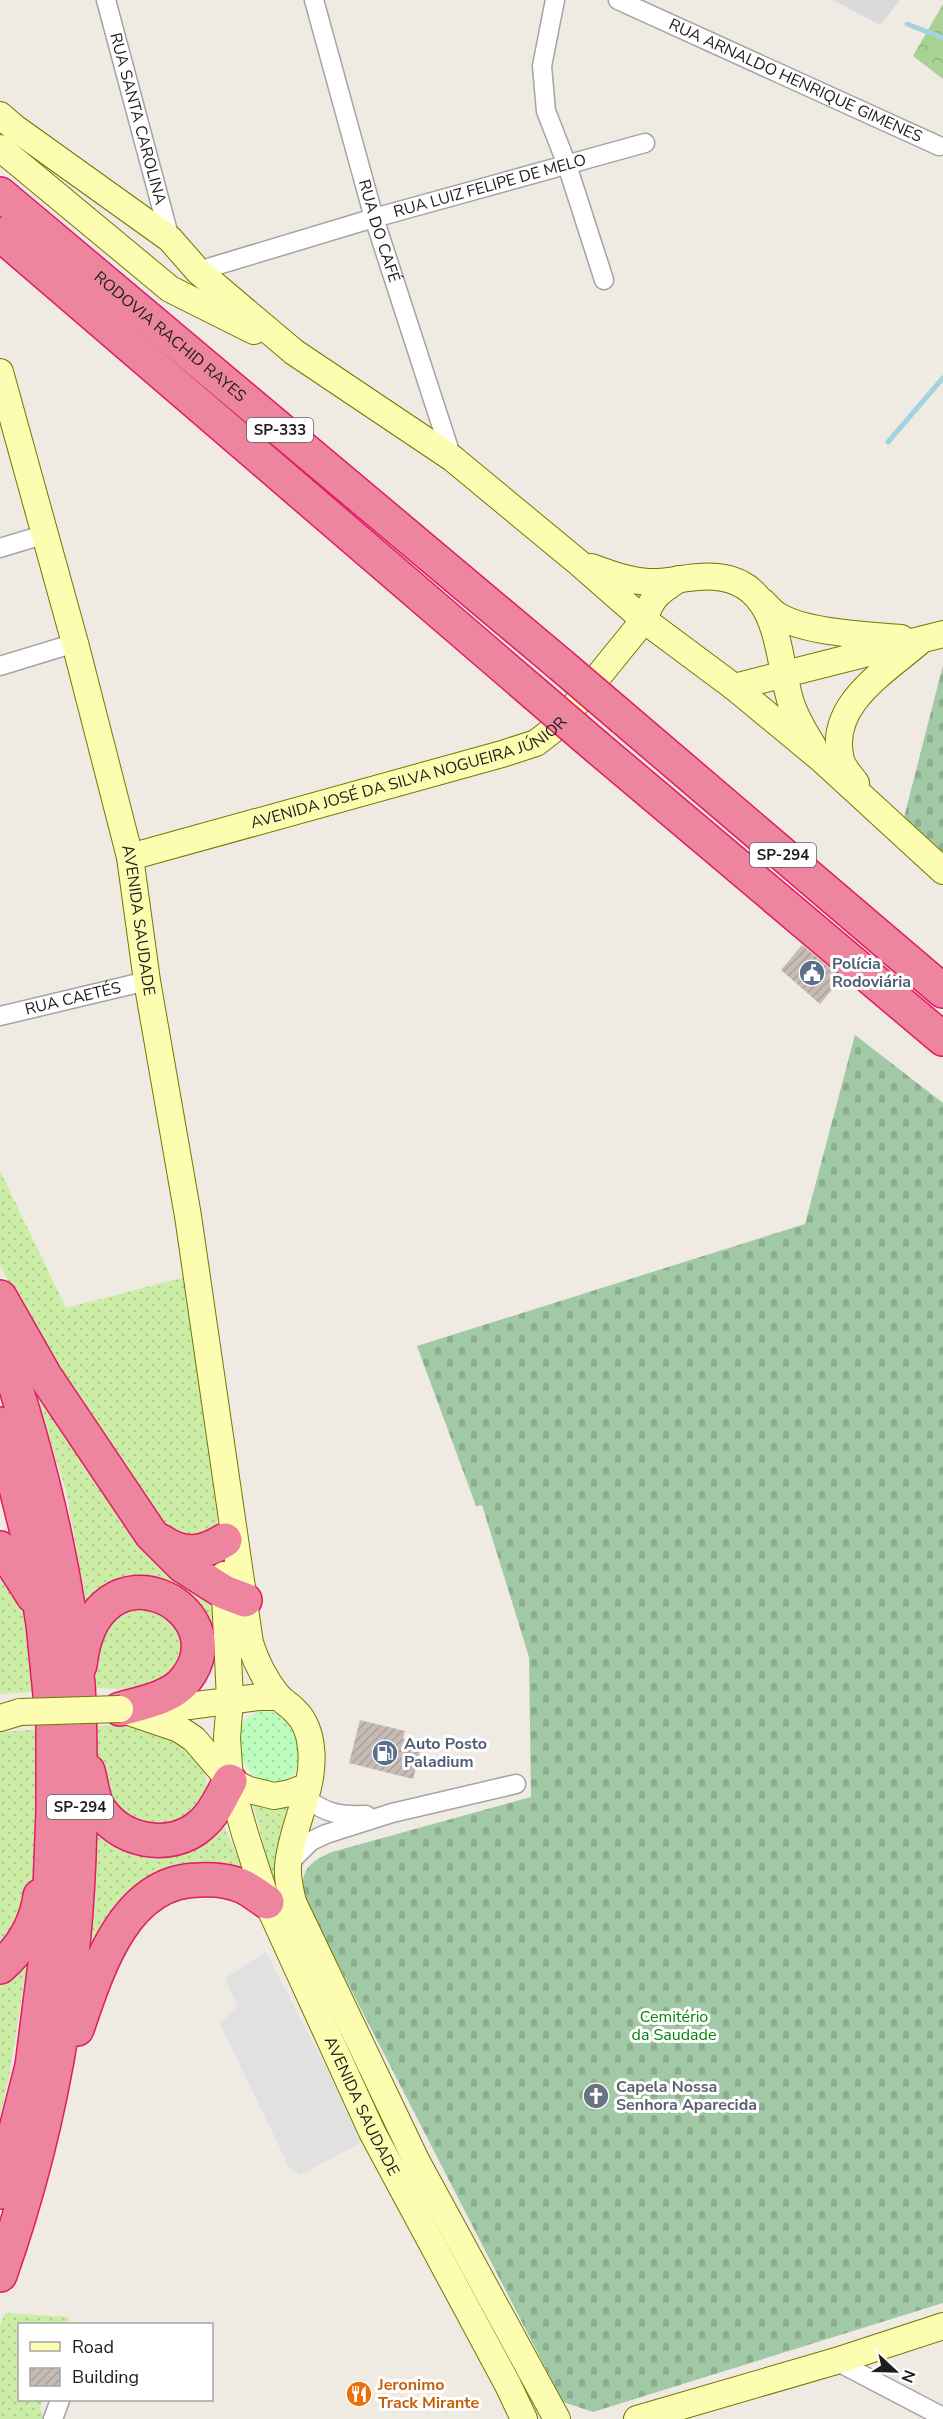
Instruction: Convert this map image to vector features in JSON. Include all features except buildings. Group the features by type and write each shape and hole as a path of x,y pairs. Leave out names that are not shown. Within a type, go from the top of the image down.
{"highway":[{"name":"RODOVIA RACHID RAYES","path":"0,194 561,665"},
{"name":"RODOVIA RACHID RAYES","path":"0,234 534,693"},
{"name":"SP-294","path":"561,665 943,992"},
{"name":"SP-294","path":"534,693 943,1039"},
{"path":"0,1297 45,1376 151,1534 183,1566 231,1605"},
{"name":"SP-294","path":"0,1339 36,1451 63,1580 78,1685 81,1818 76,1926 63,2026 43,2127 23,2210 0,2275"},
{"name":"SP-294","path":"0,1424 30,1544 43,1624 53,1725 54,1811 48,1940 32,2066 0,2192"},
{"path":"151,1534 172,1549 196,1553 211,1549 225,1539"},
{"path":"0,1548 32,1595 43,1624"},
{"path":"78,1685 82,1645 98,1612 111,1600 130,1594 148,1592 168,1598 181,1608 192,1623 198,1641 196,1662 186,1680 171,1692 120,1709"},
{"path":"80,1736 96,1802 107,1818 119,1828 145,1840 165,1840 182,1836 202,1824 231,1781"},
{"path":"0,1967 26,1937 39,1906 54,1811"},
{"path":"43,2127 91,1988 105,1955 119,1931 136,1909 149,1896 188,1880 222,1881 243,1886 267,1902"}],"main road":[{"path":"0,115 170,239 198,271 294,352 452,458 644,620 734,687 864,796 943,871"},
{"path":"0,148 170,289 294,352"},
{"name":"AVENIDA SAUDADE","path":"1,379 46,534 130,857 147,981 188,1216 225,1479"},
{"path":"579,563 619,577 650,582 699,575 726,578 743,585 775,614 793,622 843,632 933,637"},
{"name":"AVENIDA JOSÉ DA SILVA NOGUEIRA JÚNIOR","path":"130,857 536,743 558,726 644,620 649,604 656,594 680,579"},
{"path":"759,598 781,648 789,698 803,730 820,759"},
{"path":"734,687 933,637"},
{"path":"864,796 841,760 840,731 848,708 866,687 933,637"},
{"path":"189,1706 208,1687 231,1605 225,1539 225,1479"},
{"path":"225,1479 231,1605 230,1700 227,1738 231,1781"},
{"path":"120,1709 179,1730 194,1739 231,1781 260,1794 274,1796 307,1792 311,1749 306,1727 296,1712 279,1697 255,1658 231,1605"},
{"path":"7,1714 189,1706 230,1700 279,1697"},
{"name":"AVENIDA SAUDADE","path":"231,1781 267,1902 372,2132 524,2419"},
{"name":"AVENIDA SAUDADE","path":"307,1792 288,1864 293,1902 417,2162 557,2419"},
{"path":"637,2419 836,2361 943,2326"}],"street":[{"name":"RUA SANTA CAROLINA","path":"106,0 170,239"},
{"name":"RUA DO CAFÉ","path":"314,0 374,219 452,458"},
{"path":"555,0 542,66 546,111 567,165 604,280"},
{"name":"RUA ARNALDO HENRIQUE GIMENES","path":"618,0 939,146"},
{"name":"RUA LUIZ FELIPE DE MELO","path":"198,271 645,143"},
{"path":"0,548 46,534"},
{"path":"0,666 75,643"},
{"name":"RUA CAETÉS","path":"0,1016 147,981"},
{"path":"288,1864 311,1841 392,1813 516,1784"},
{"path":"307,1792 318,1807 335,1815 392,1813"},
{"path":"836,2361 943,2417"},
{"path":"53,2419 60,2401"}],"shaded area":[{"path":"833,0 900,0 880,25"},
{"path":"266,1952 364,2141 300,2175 290,2169 220,2024 237,2006 225,1978"}],"green space":[{"path":"943,4 943,79 913,56"},
{"path":"943,665 943,875 899,837"},
{"name":"Cemitério da Saudade","path":"855,1035 943,1103 943,2303 593,2412 563,2402 306,1902 304,1877 310,1865 332,1852 531,1797 529,1657 482,1505 476,1506 417,1346 805,1224"},
{"path":"0,1171 66,1308 185,1277 220,1513 214,1532 184,1541 160,1523 30,1325 0,1265"},
{"path":"25,1360 217,1602 211,1655 210,1634 114,1588 86,1602 66,1491"},
{"path":"0,1562 21,1603 26,1621 34,1692 0,1694"},
{"path":"143,1606 170,1616 185,1638 183,1669 141,1689 96,1688 95,1658 109,1618"},
{"path":"262,1711 278,1714 286,1720 292,1727 299,1744 297,1768 292,1775 277,1783 264,1782 252,1773 243,1760 239,1745 240,1730 247,1718"},
{"path":"95,1726 155,1727 198,1757 205,1773 208,1793 203,1806 167,1829 119,1818 99,1776"},
{"path":"46,1729 36,1881 0,1958 0,1732"},
{"path":"253,1804 276,1809 287,1806 281,1846 285,1902 274,1885"},
{"path":"97,1820 108,1833 224,1825 243,1871 202,1866 90,1970"},
{"path":"28,1958 10,2072 0,2117 0,1982"},
{"path":"5,2313 69,2317 67,2323 18,2323 18,2401 43,2401 40,2409 46,2419 0,2419 0,2326"}],"waterway":[{"path":"907,24 943,38"},
{"path":"888,442 943,378"}],"place":[{"name":"Polícia Rodoviária","path":"812,973"},
{"name":"Auto Posto Paladium","path":"385,1753"},
{"name":"Capela Nossa Senhora Aparecida","path":"596,2096"},
{"name":"Jeronimo Track Mirante","path":"359,2394"}]}
